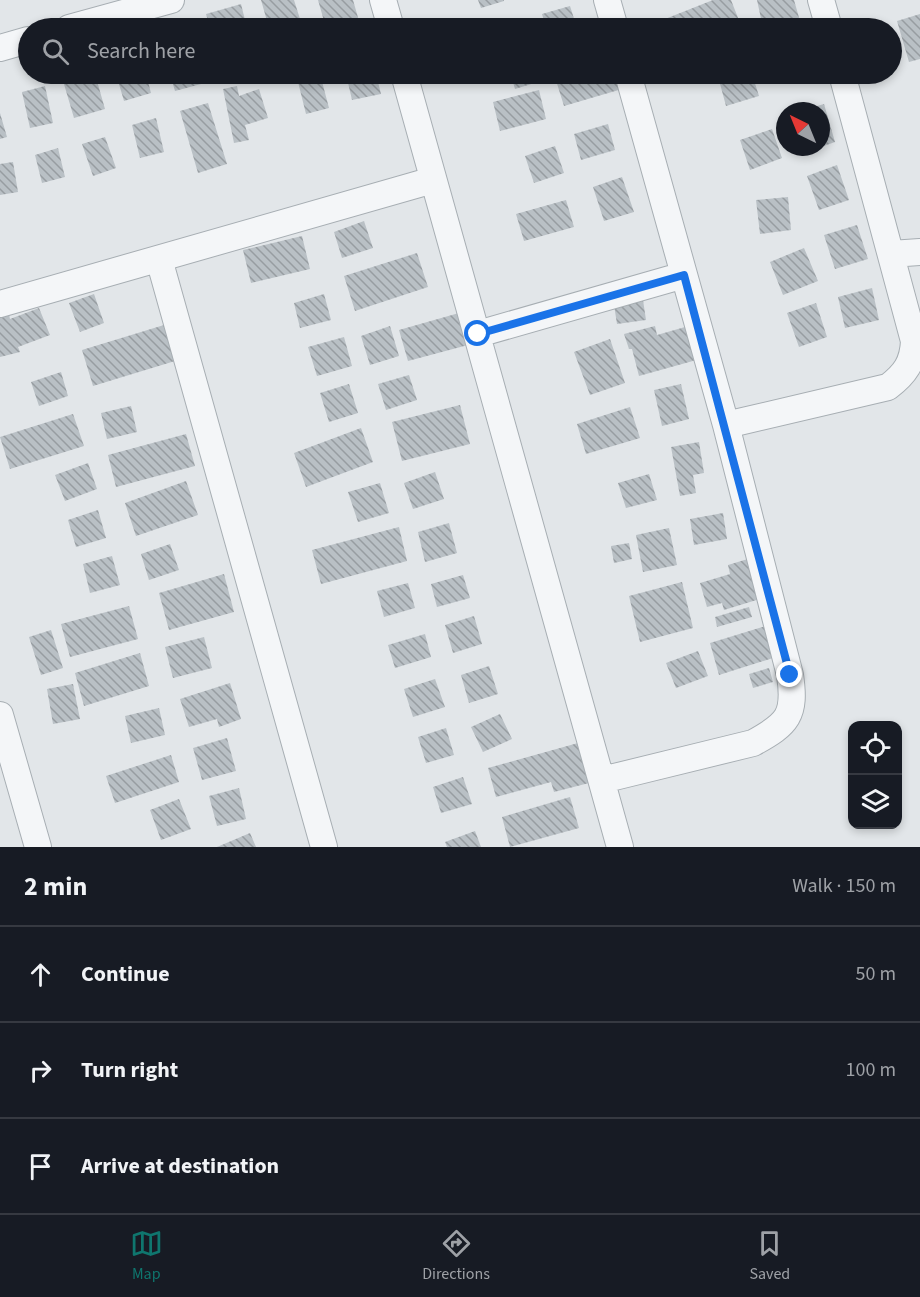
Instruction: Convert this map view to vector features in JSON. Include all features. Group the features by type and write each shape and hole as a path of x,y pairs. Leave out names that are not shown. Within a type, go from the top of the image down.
{"street":[{"path":"105,18 171,0"},
{"path":"383,0 388,18"},
{"path":"607,0 612,18"},
{"path":"822,0 826,18"},
{"path":"0,48 18,43"},
{"path":"407,84 620,847"},
{"path":"602,780 753,743 775,731 790,715 793,698 790,675 726,425 631,84"},
{"path":"726,425 888,387 898,379 913,358 915,341 845,84"},
{"path":"0,304 434,180"},
{"path":"891,254 920,252"},
{"path":"159,259 324,847"},
{"path":"478,334 684,275"},
{"path":"0,715 38,847"}],"building":[{"path":"261,0 294,0 300,18 266,18"},
{"path":"318,0 353,0 358,18 323,18"},
{"path":"478,0 504,0 504,1 481,8"},
{"path":"713,0 731,0 738,18 668,18"},
{"path":"757,0 794,0 799,18 761,18"},
{"path":"241,4 244,18 207,18 206,14"},
{"path":"570,6 574,18 543,18 542,14"},
{"path":"920,14 920,59 909,62 902,38 902,19"},
{"path":"64,84 98,84 105,109 74,118"},
{"path":"119,84 149,84 151,93 124,101"},
{"path":"173,84 201,84 175,91"},
{"path":"298,84 323,84 329,108 306,114"},
{"path":"348,84 378,84 381,94 352,100"},
{"path":"514,84 531,84 515,89"},
{"path":"557,84 620,84 622,89 564,106"},
{"path":"720,84 755,84 759,96 726,106"},
{"path":"45,86 53,123 30,128 22,92"},
{"path":"237,86 239,96 259,89 268,118 245,125 249,140 234,143 223,89"},
{"path":"539,90 546,119 500,131 493,102"},
{"path":"208,103 227,164 198,173 180,111"},
{"path":"0,113 7,137 0,139"},
{"path":"156,118 164,152 140,158 132,125"},
{"path":"608,124 615,150 581,160 574,134"},
{"path":"830,125 835,142 830,144"},
{"path":"772,129 776,141 776,156 782,158 750,170 740,140"},
{"path":"105,137 116,168 93,176 82,144"},
{"path":"555,146 564,173 534,183 525,156"},
{"path":"58,148 65,177 42,183 35,155"},
{"path":"13,162 18,192 0,195 0,164"},
{"path":"837,165 849,200 819,210 807,176"},
{"path":"622,177 634,212 604,221 593,187"},
{"path":"788,197 791,230 760,234 756,200"},
{"path":"566,200 574,227 524,241 516,214"},
{"path":"364,221 373,248 342,258 334,232"},
{"path":"857,225 868,259 835,269 824,235"},
{"path":"302,236 310,269 251,283 243,250"},
{"path":"804,248 818,281 783,295 770,262"},
{"path":"417,253 428,287 355,311 344,276"},
{"path":"872,288 879,320 845,328 838,297"},
{"path":"94,294 104,323 80,332 69,303"},
{"path":"324,294 331,320 300,328 294,303"},
{"path":"643,300 646,320 617,324 614,305"},
{"path":"816,303 827,337 799,347 787,313"},
{"path":"39,308 50,335 18,347 20,352 0,357 0,314 8,311 10,319"},
{"path":"459,313 468,345 408,361 399,330"},
{"path":"164,325 175,361 93,386 82,350"},
{"path":"692,325 700,359 639,376 632,349 629,349 624,334 655,326 657,335"},
{"path":"390,326 399,356 370,365 361,336"},
{"path":"344,337 352,366 317,376 308,347"},
{"path":"610,339 625,383 590,395 574,352"},
{"path":"61,372 68,396 39,406 31,382"},
{"path":"409,375 417,400 386,410 378,384"},
{"path":"349,384 358,413 329,422 320,393"},
{"path":"681,384 689,419 662,426 654,390"},
{"path":"460,405 470,444 402,461 392,422"},
{"path":"131,406 137,432 107,439 101,413"},
{"path":"630,407 640,438 586,454 577,424"},
{"path":"73,414 84,446 10,469 0,437"},
{"path":"361,428 373,462 306,487 294,453"},
{"path":"186,434 195,466 116,487 108,455"},
{"path":"699,442 704,473 693,475 696,493 680,496 671,447"},
{"path":"88,463 97,489 65,501 55,475"},
{"path":"435,472 444,499 413,509 404,483"},
{"path":"649,474 657,500 626,508 618,483"},
{"path":"186,481 198,515 136,536 125,503"},
{"path":"380,483 389,513 358,522 348,492"},
{"path":"98,510 106,538 76,547 68,520"},
{"path":"723,513 727,539 694,545 690,519"},
{"path":"449,523 457,553 425,562 418,532"},
{"path":"399,527 407,561 321,584 312,550"},
{"path":"669,528 677,565 643,572 636,535"},
{"path":"629,543 632,559 614,563 611,546"},
{"path":"170,544 179,570 149,580 141,554"},
{"path":"112,556 120,585 90,593 83,564"},
{"path":"751,558 763,598 724,610 722,603 707,607 700,583 730,574 728,565"},
{"path":"224,574 234,612 169,630 159,593"},
{"path":"463,575 470,598 437,607 431,584"},
{"path":"682,582 693,628 640,642 629,596"},
{"path":"408,583 415,608 384,617 377,591"},
{"path":"129,606 138,639 70,657 61,624"},
{"path":"749,607 752,617 717,627 715,617"},
{"path":"474,616 482,644 453,653 445,625"},
{"path":"766,626 776,657 719,675 710,643"},
{"path":"51,630 63,668 41,675 29,637"},
{"path":"425,634 431,657 395,668 388,645"},
{"path":"204,637 212,668 173,678 165,647"},
{"path":"698,651 708,676 676,688 666,663"},
{"path":"140,653 149,686 84,706 75,673"},
{"path":"489,666 498,694 469,703 461,675"},
{"path":"769,668 773,682 753,688 749,674"},
{"path":"435,679 445,707 413,717 404,689"},
{"path":"230,683 241,719 219,727 217,719 189,727 180,699"},
{"path":"73,684 80,719 53,724 47,689"},
{"path":"159,708 165,735 131,743 125,716"},
{"path":"500,714 512,739 483,752 471,727"},
{"path":"446,728 454,755 426,763 418,737"},
{"path":"227,738 236,771 202,780 193,748"},
{"path":"578,743 589,783 554,792 551,782 496,797 488,768"},
{"path":"171,755 179,782 115,803 106,776"},
{"path":"463,777 472,804 441,813 433,787"},
{"path":"239,788 246,819 217,826 209,796"},
{"path":"570,797 579,828 510,847 502,817"},
{"path":"179,799 191,829 161,840 150,810"},
{"path":"475,831 481,847 447,847 445,842"},
{"path":"250,833 256,847 217,847"}],"route":[{"path":"478,334 684,275 726,425 790,675"}]}
